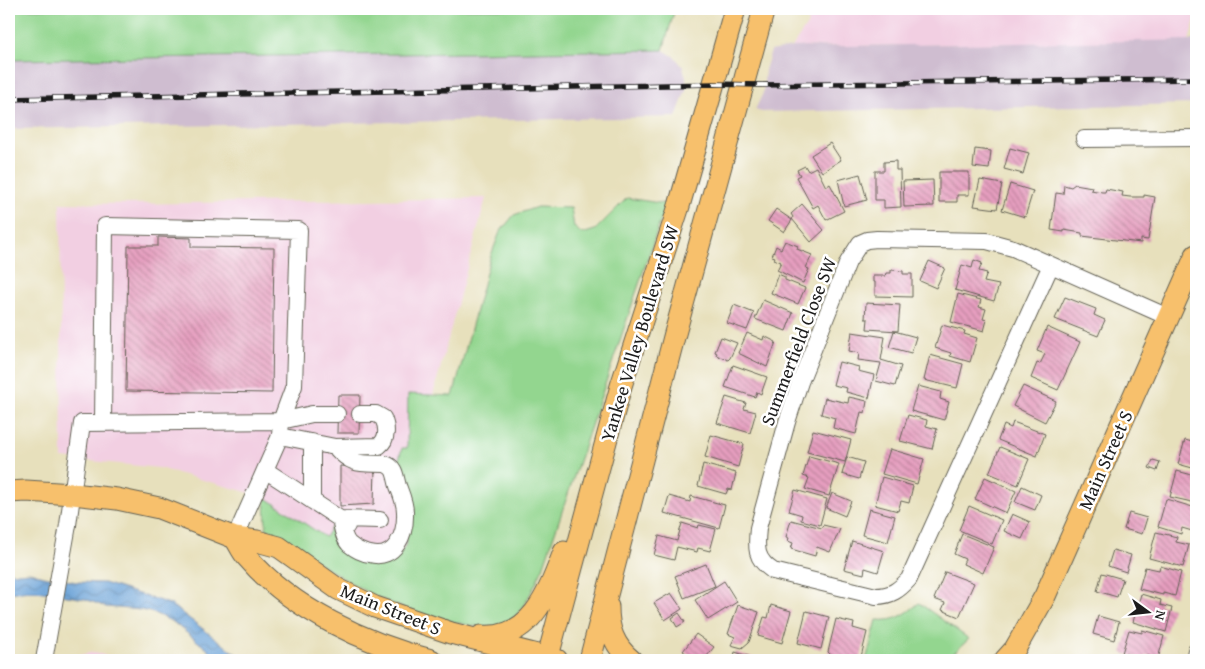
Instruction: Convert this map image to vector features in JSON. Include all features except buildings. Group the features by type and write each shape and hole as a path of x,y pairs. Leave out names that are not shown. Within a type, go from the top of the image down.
{"main road":[{"name":"Yankee Valley Boulevard SW","path":"550,659 621,386 678,206 735,9"},
{"name":"Yankee Valley Boulevard SW","path":"590,660 679,318 764,9"},
{"name":"Main Street S","path":"1005,660 1020,641 1045,596 1196,254"},
{"path":"451,633 488,637 503,635 522,626 538,608 556,574 621,386"},
{"name":"Main Street S","path":"9,492 26,491 73,494 117,499 158,508 235,538 257,541 278,547 338,589 356,599 410,620 451,633 550,659"},
{"name":"Main Street S","path":"235,538 246,556 285,592 317,613 347,630 412,657 431,660"},
{"path":"607,594 608,621 611,631 619,649 631,660"}],"street":[{"path":"1084,139 1196,138"},
{"path":"103,422 106,226 299,230 294,386 265,470 235,538"},
{"name":"Summerfield Close SW","path":"1051,264 909,579 888,596 876,596 773,571 764,565 758,556 758,528 787,422 800,382 848,262 860,243 877,239 987,241 1013,248 1051,264 1168,316"},
{"path":"280,428 312,414 337,414"},
{"path":"44,660 73,494 82,423 103,422 280,428 312,442 335,447 379,446 384,443 386,424 383,418 376,414 360,414"},
{"path":"312,442 312,501"},
{"path":"335,447 353,463 390,465 396,474 405,510 403,532 397,545 387,554 376,556 362,552 348,543 340,518"},
{"path":"265,470 340,518 380,520"},
{"path":"1194,660 1196,650"}],"shaded area":[{"path":"812,9 1196,9 1196,16 1189,41 792,47 807,25"},
{"path":"1196,40 1196,104 762,112 755,110 763,93 765,70 771,51 792,47"},
{"path":"663,50 675,57 683,67 686,78 686,90 676,117 9,129 9,60"},
{"path":"486,198 433,395 408,395 407,543 402,552 394,558 384,562 332,527 325,537 265,497 159,468 62,458 60,203 129,204"},
{"path":"94,652 119,660 56,660"}],"green space":[{"path":"9,9 675,9 663,50 9,60"},
{"path":"627,198 666,204 543,568 527,599 511,620 499,626 476,626 436,618 401,607 356,586 266,528 265,497 325,537 332,526 384,562 400,553 407,543 398,463 402,448 407,448 408,394 453,396 490,258 500,232 514,215 537,207 571,208 574,227 582,234 595,230"},
{"path":"919,603 969,639 946,660 866,660 877,620 889,620 900,616"}],"water":[{"path":"9,572 30,572 77,582 104,583 170,604 244,660 221,660 173,622 154,613 106,607 85,599 37,591 9,593"}],"railway":[{"path":"9,99 714,84 1196,79"}]}
